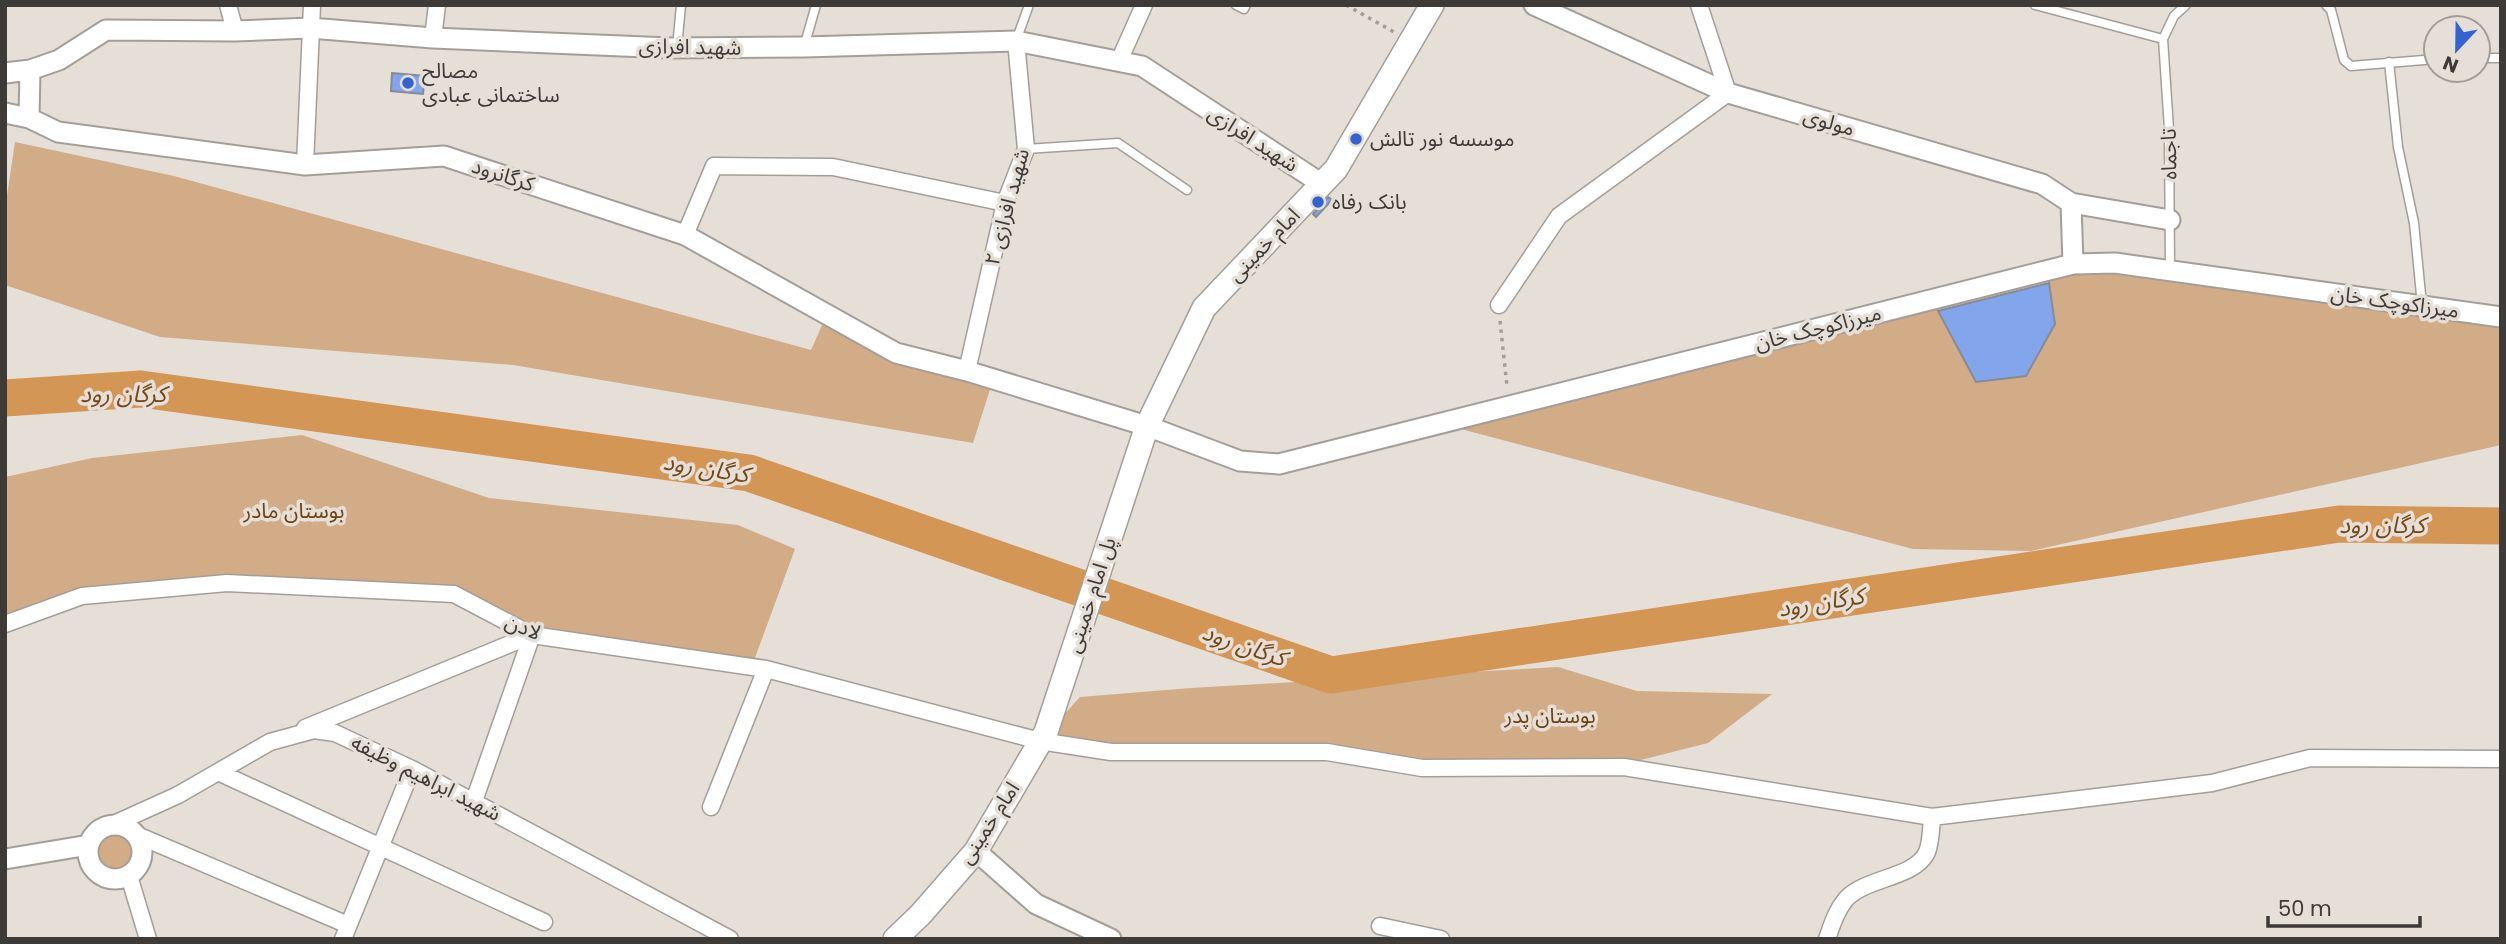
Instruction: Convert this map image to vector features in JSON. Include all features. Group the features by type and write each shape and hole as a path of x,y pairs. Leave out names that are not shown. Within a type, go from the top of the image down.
{"main road":[{"name":"امام خمینی","path":"1136,458 1147,426 1204,309 1336,169 1432,5"},
{"name":"پل امام خمینی","path":"1043,736 1136,458"},
{"name":"امام خمینی","path":"895,939 921,914 976,851 1043,736"}],"street":[{"path":"228,5 235,31"},
{"path":"305,165 312,5"},
{"path":"433,38 437,5"},
{"path":"1119,61 1144,5"},
{"name":"مولوی","path":"1534,5 1728,93 2042,184 2071,203"},
{"path":"1499,305 1559,216 1728,93 1699,5"},
{"name":"شهید افرازی","path":"30,70 59,60 106,30 235,31 310,28 433,38 677,48 1016,41 1142,65 1322,184"},
{"name":"شهید افرازی ۲","path":"967,371 1005,203 1026,149 1016,41"},
{"path":"5,73 30,70 29,118"},
{"name":"کرگانرود","path":"5,113 29,118 58,132 305,165 444,156 685,235 896,353 967,371 1147,426"},
{"path":"685,235 714,166 833,167 1005,203"},
{"path":"2073,264 2071,203 2170,220"},
{"name":"میرزاکوچک خان","path":"1147,426 1240,461 1279,464 2073,264 2115,262 2501,317"},
{"name":"لادن","path":"5,624 82,596 227,583 454,594 532,635 765,668 1111,752 1327,752 1422,768 1624,767 1932,817 2212,783 2310,758 2501,759"},
{"path":"270,742 532,635"},
{"path":"474,802 532,635"},
{"path":"711,807 765,668"},
{"name":"شهید ابراهیم وظیفه","path":"114,824 178,795 270,742 314,730 335,733 412,769 730,939"},
{"path":"137,835 345,932 412,769"},
{"path":"218,772 544,922"},
{"path":"1827,939 1835,915 1856,890 1919,864 1927,852 1932,817"},
{"path":"114,824 131,829 137,835 142,844 141,862 129,876 120,880 101,876 90,863 89,845 98,831 114,824"},
{"path":"5,859 89,845"},
{"path":"976,851 1036,904 1111,939"},
{"path":"129,876 148,939"},
{"path":"1380,926 1441,939"}],"lane":[{"path":"677,48 681,5"},
{"path":"804,47 816,5"},
{"path":"1016,41 1029,5"},
{"path":"1236,5 1244,9 1246,5"},
{"path":"2035,5 2163,39 2174,16 2186,5"},
{"path":"2326,5 2347,63 2422,60"},
{"name":"تاجماه","path":"2163,39 2169,129 2170,270"},
{"path":"2389,62 2398,147 2414,223 2422,305"},
{"path":"1026,149 1118,143 1187,190"}],"path":[{"path":"1346,5 1411,42"},
{"path":"1499,305 1508,405"}],"green space":[{"path":"15,142 174,176 811,350 827,314 992,383 973,443 513,365 160,337 5,285 5,209"},
{"path":"2073,264 2501,318 2501,445 2031,551 1913,549 1442,424 1932,299 1976,381 2026,376 2055,324 2047,271"},
{"name":"بوستان مادر","path":"302,435 489,498 738,525 795,549 752,666 532,634 454,594 227,582 82,595 5,623 5,477 92,458"},
{"name":"بوستان پدر","path":"1558,667 1637,691 1772,694 1708,743 1625,764 1422,767 1327,752 1111,752 1040,741 1080,697"},
{"path":"115,826 125,828 133,834 139,842 139,862 133,870 125,876 115,878 105,876 97,870 91,862 89,852 91,842 97,834 105,828"}],"building":[{"name":"مصالح ساختمانی عبادی","path":"392,73 425,76 423,94 391,91"},
{"path":"1328,197 1332,200 1316,217 1313,214"},
{"path":"2049,283 2055,324 2026,376 1976,382 1938,311"}],"waterway":[{"name":"کرگان رود","path":"5,398 141,389 749,473 1331,675 2339,524 2501,526"}],"place":[{"name":"مصالح ساختمانی عبادی","path":"408,83"},
{"name":"موسسه نور تالش","path":"1356,139"},
{"name":"بانک رفاه","path":"1318,202"}]}
